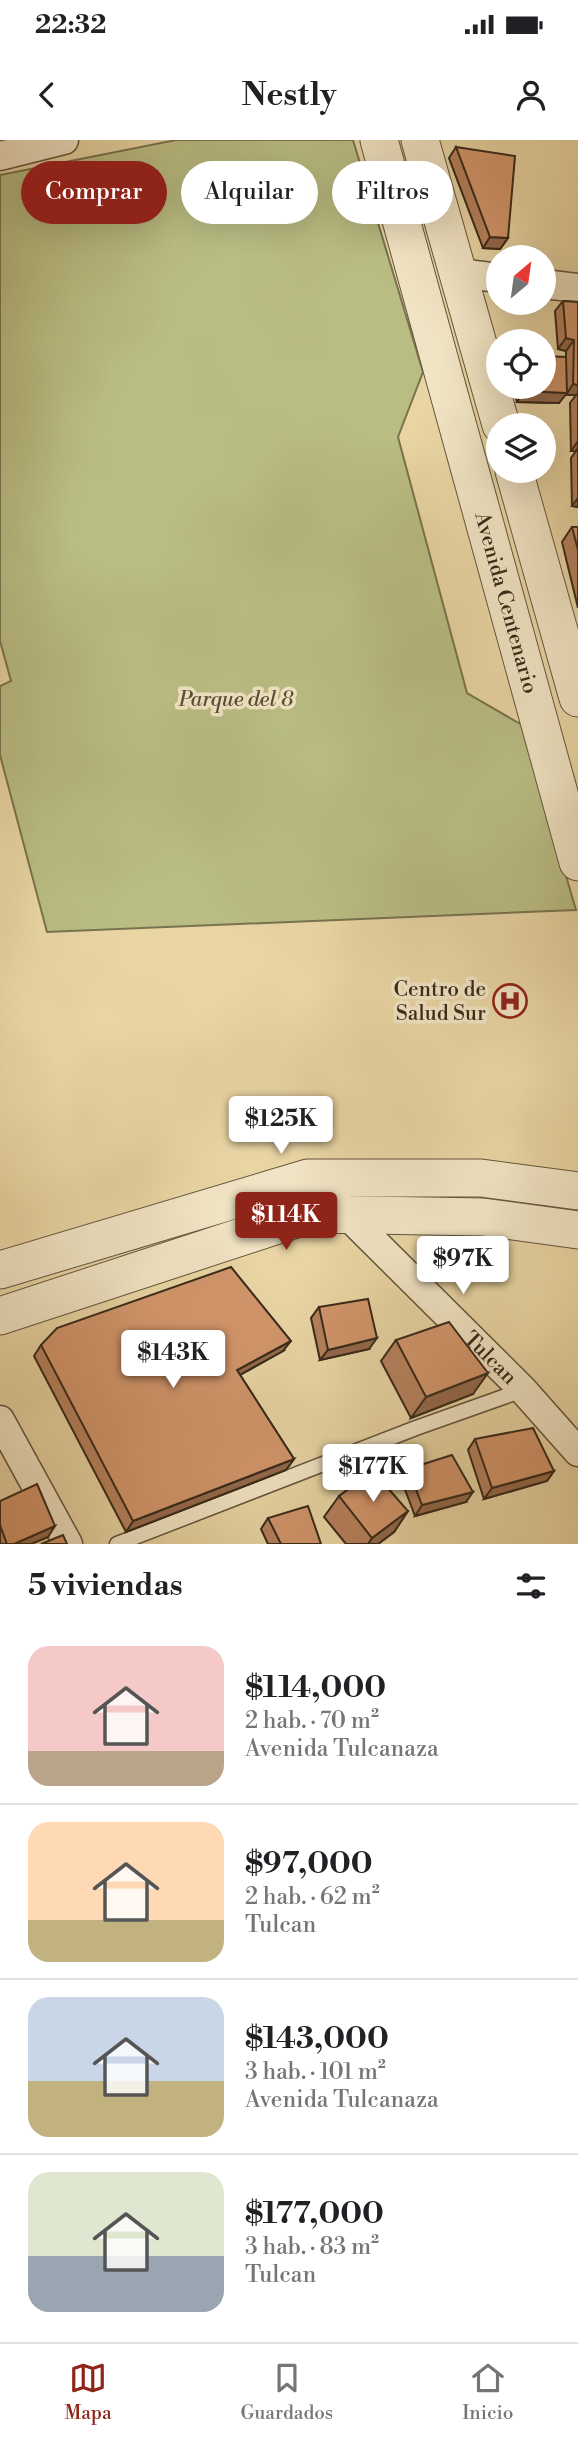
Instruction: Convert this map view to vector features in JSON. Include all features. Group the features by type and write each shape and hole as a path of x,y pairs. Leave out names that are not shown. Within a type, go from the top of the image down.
{"street":[{"path":"0,156 64,140"},
{"name":"Avenida Centenario","path":"379,140 578,862"},
{"path":"420,140 498,413"},
{"path":"458,273 486,276"},
{"path":"556,285 578,288"},
{"name":"Avenida Centenario","path":"517,483 578,698"},
{"path":"0,1270 308,1178 481,1178 578,1191"},
{"name":"Tulcan","path":"308,1178 523,1390 578,1452"},
{"path":"0,1316 311,1214 483,1217 578,1230"},
{"path":"0,1420 68,1544"}],"lane":[{"path":"117,1544 416,1428 523,1390"}],"green space":[{"name":"Parque del 8","path":"176,140 353,140 359,161 332,161 332,224 378,224 423,372 398,437 467,693 522,725 576,910 47,932 0,755 0,686 11,681 0,641 0,175 21,171 21,224 167,224 167,161 70,161"}],"building":[{"path":"456,147 515,156 508,238 490,237"},
{"path":"563,301 578,302 578,385 573,384 574,340 566,338"},
{"path":"556,357 566,357 567,393 556,392"},
{"path":"572,527 578,527 578,550"},
{"path":"231,1267 291,1341 237,1370 294,1459 133,1521 41,1345 57,1328"},
{"path":"368,1299 377,1338 328,1350 319,1307"},
{"path":"449,1322 488,1373 426,1397 396,1340"},
{"path":"533,1428 554,1471 492,1488 475,1439"},
{"path":"452,1455 473,1492 422,1505 408,1469"},
{"path":"373,1471 408,1511 372,1538 339,1496"},
{"path":"37,1484 55,1526 14,1544 7,1544 0,1525 0,1501"},
{"path":"308,1506 321,1544 281,1544 268,1518"},
{"path":"63,1535 67,1544 41,1544"}],"place":[{"name":"Centro de Salud Sur","path":"510,1001"}]}
